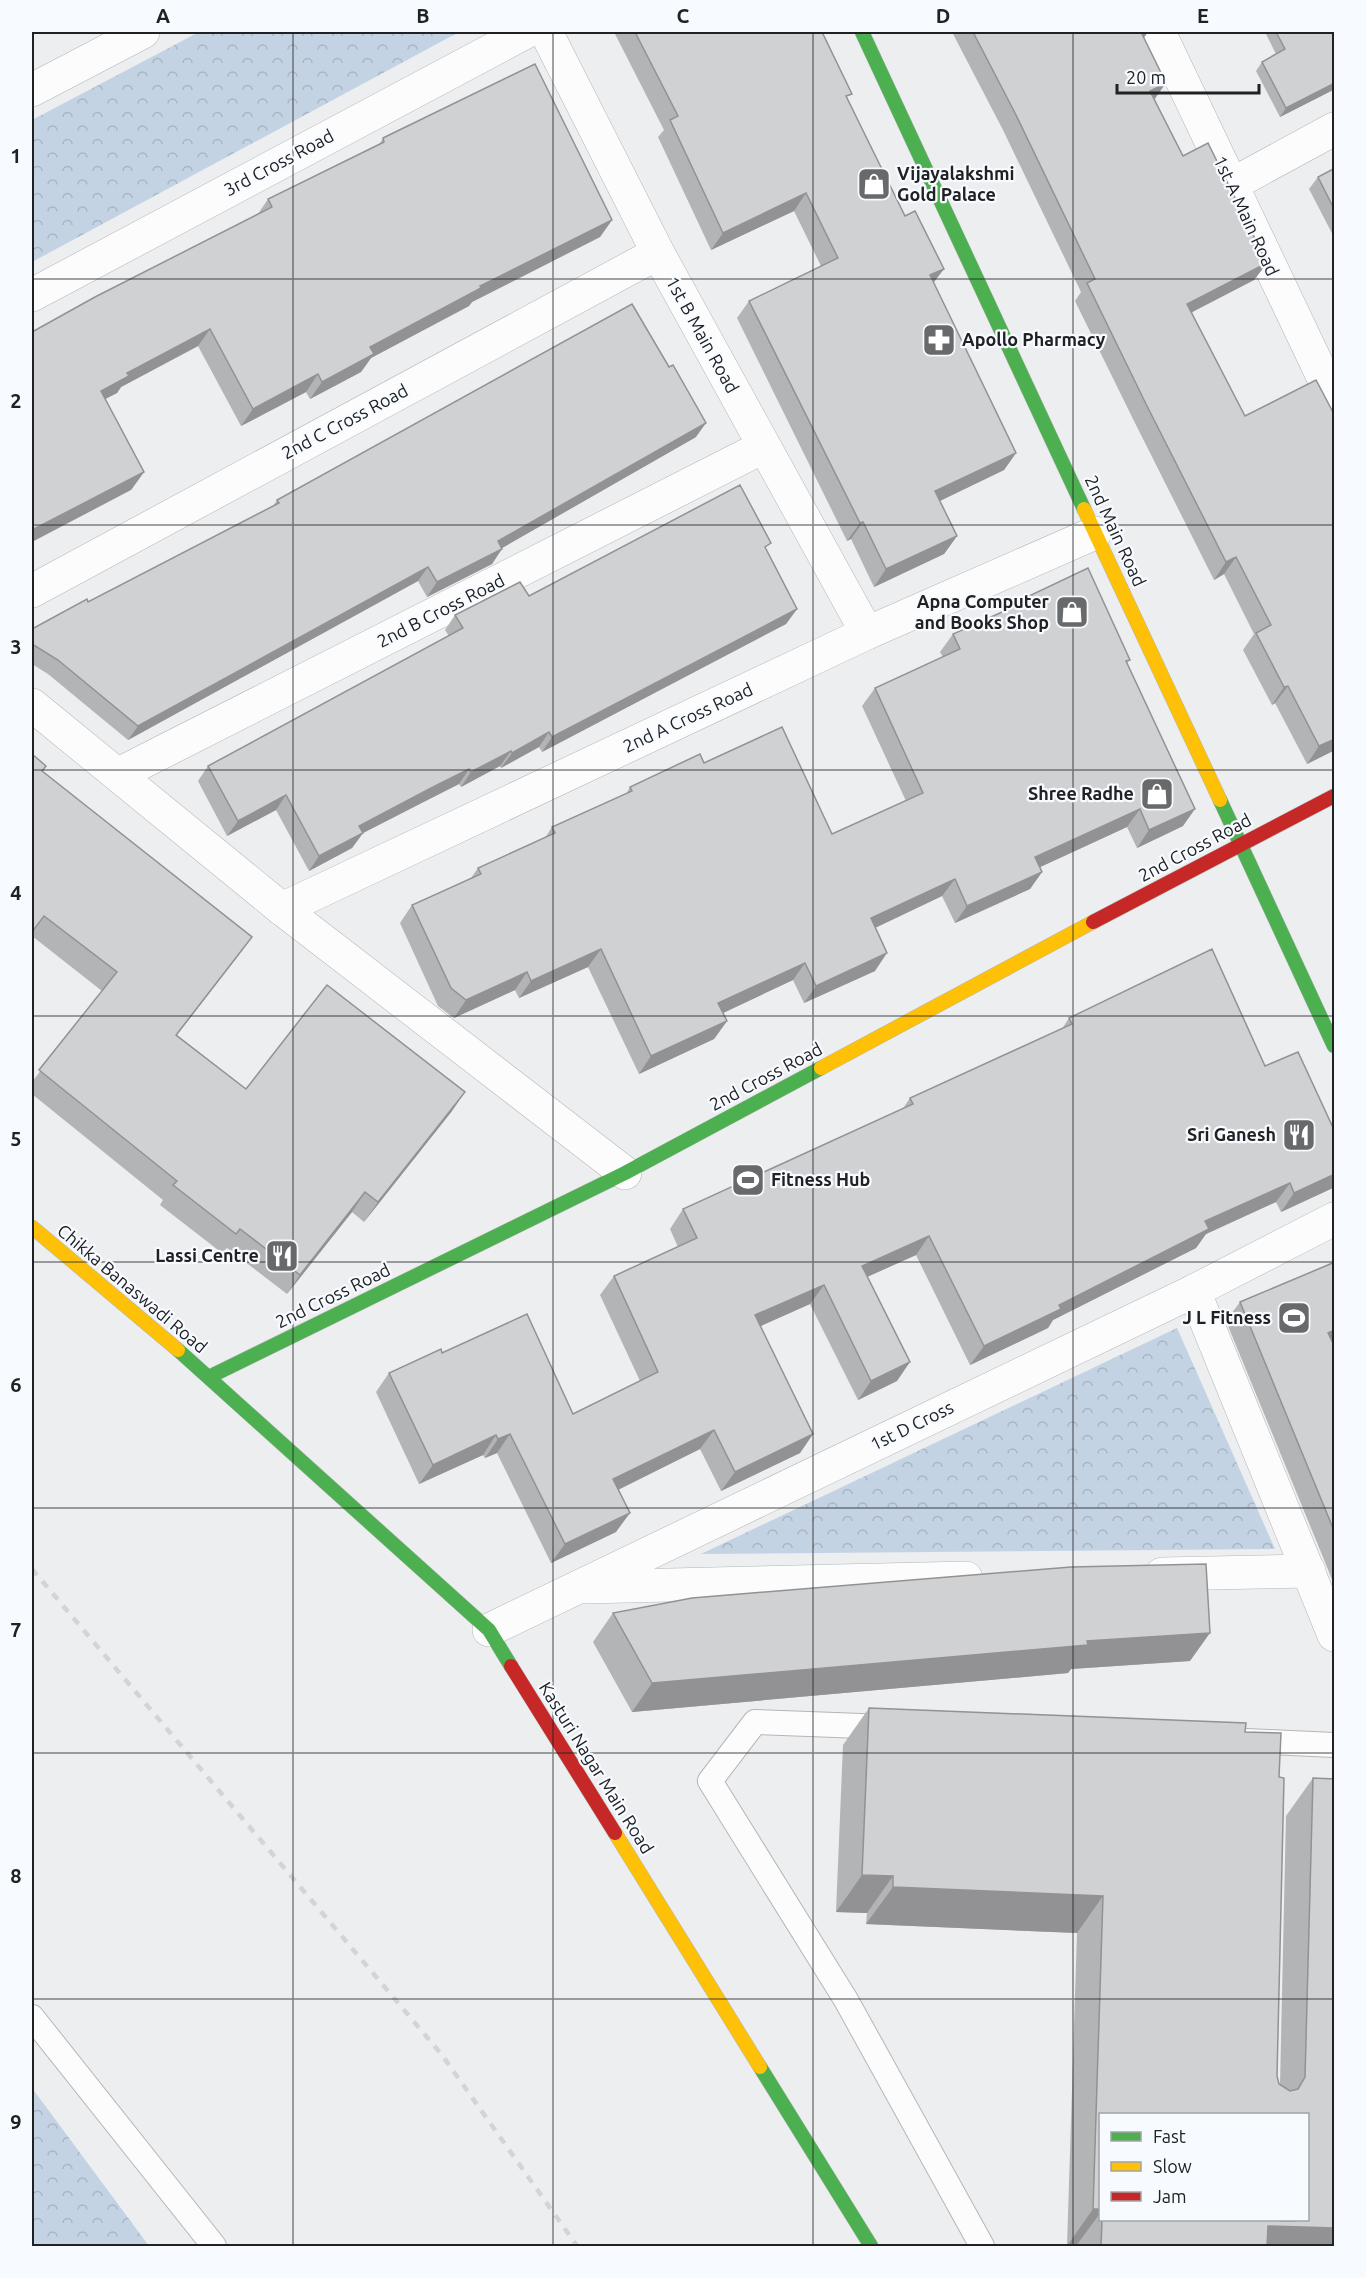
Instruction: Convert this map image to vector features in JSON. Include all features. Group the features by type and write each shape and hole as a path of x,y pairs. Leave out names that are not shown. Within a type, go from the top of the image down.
{"main road":[{"name":"2nd Main Road","path":"862,32 1335,1046"},
{"name":"2nd Cross Road","path":"209,1377 626,1173 1240,843 1335,796"},
{"name":"Chikka Banaswadi Road","path":"32,1227 209,1377"},
{"name":"Kasturi Nagar Main Road","path":"209,1377 489,1630 871,2247"}],"street":[{"path":"32,90 143,32"},
{"name":"3rd Cross Road","path":"32,295 526,32"},
{"name":"1st B Main Road","path":"546,32 658,253 867,633"},
{"name":"1st A Main Road","path":"1159,32 1231,185 1327,363 1335,400"},
{"path":"1231,185 1335,129"},
{"name":"2nd C Cross Road","path":"32,591 658,253"},
{"name":"2nd B Cross Road","path":"119,774 763,447"},
{"name":"2nd A Cross Road","path":"282,909 867,633 1095,532"},
{"path":"32,705 282,909 626,1173"},
{"name":"1st D Cross","path":"489,1630 1194,1291 1335,1219"},
{"path":"1194,1291 1335,1635"},
{"path":"1131,1575 1309,1570"},
{"path":"575,1587 1001,1577"}],"lane":[{"path":"908,1728 755,1722 710,1781 846,2000 982,2247"},
{"path":"1227,1741 1273,1754 1335,1745"},
{"path":"32,2017 214,2247"}],"green space":[{"path":"199,32 459,32 32,262 32,120"},
{"path":"1177,1328 1275,1549 701,1554"},
{"path":"32,2088 149,2246 32,2246"}],"building":[{"path":"635,32 822,32 852,94 846,96 905,216 915,211 944,269 930,275 1016,453 935,491 957,536 886,569 863,522 860,523 749,301 838,258 806,193 723,233 670,120 678,116"},
{"path":"973,32 1141,32 1166,83 1150,91 1183,156 1208,143 1267,263 1187,304 1245,416 1316,380 1335,416 1335,739 1319,746 1288,686 1284,687 1256,633 1271,625 1236,557 1226,562 1146,404 1087,283 1095,279"},
{"path":"1276,32 1335,32 1335,83 1286,108 1262,62 1285,49"},
{"path":"535,64 612,220 480,286 481,288 370,347 374,354 322,382 318,374 253,409 210,329 127,373 129,376 101,391 144,472 32,530 32,332 95,297 272,207 268,199 384,142 383,138"},
{"path":"1335,168 1335,211 1318,177"},
{"path":"632,304 669,367 673,365 706,423 498,541 502,549 437,582 428,567 138,726 58,660 32,644 32,629 279,503 277,500"},
{"path":"740,485 771,543 765,547 797,609 552,737 549,732 512,753 511,751 471,772 469,769 433,787 359,826 363,833 319,856 286,795 238,821 208,766 463,628 455,615 520,582 529,596"},
{"path":"1088,568 1130,660 1126,661 1195,809 1149,830 1140,809 1035,857 1042,872 967,906 955,879 871,918 887,953 816,986 805,963 718,1003 727,1021 651,1056 601,949 531,981 527,972 466,1000 451,988 412,905 481,874 478,868 555,833 552,827 632,791 630,787 700,754 704,763 782,727 832,834 923,793 875,688 960,649 953,634 1031,599 1029,596"},
{"path":"32,754 46,766 42,771 252,937 176,1035 246,1089 327,985 465,1092 378,1202 365,1192 300,1275 240,1229 236,1234 173,1185 177,1181 39,1070 117,972 44,916 32,932"},
{"path":"1212,949 1265,1066 1298,1052 1335,1132 1335,1174 1294,1193 1290,1183 1205,1221 1209,1229 1059,1305 1061,1309 984,1346 929,1236 862,1266 910,1362 871,1381 824,1285 755,1315 813,1434 735,1472 714,1430 613,1479 630,1513 565,1544 510,1434 498,1439 496,1435 433,1465 389,1373 441,1349 442,1353 527,1314 573,1414 658,1372 614,1276 697,1238 683,1209 913,1104 910,1098 1072,1024 1069,1018"},
{"path":"1335,1262 1335,1330 1328,1333 1335,1347 1335,1533 1240,1302"},
{"path":"1206,1564 1210,1633 1087,1641 1088,1645 652,1683 613,1613 692,1598 1071,1567"},
{"path":"869,1708 1246,1723 1245,1732 1281,1733 1279,1777 1284,1778 1277,2076 1279,2084 1290,2091 1298,2089 1305,2077 1313,1778 1335,1779 1335,2228 1268,2226 1267,2247 1101,2247 1102,2221 1309,2221 1309,2113 1099,2113 1099,2209 1093,2209 1103,1896 893,1887 893,1876 862,1875"}],"railway":[{"path":"32,1569 442,2055 577,2246"}],"traffic: fast":[{"path":"862,32 1084,509"},
{"path":"1220,800 1334,1046"},
{"path":"209,1377 625,1173 821,1068"},
{"path":"178,1350 489,1630 511,1666"},
{"path":"760,2067 871,2246"}],"traffic: slow":[{"path":"1084,509 1220,800"},
{"path":"821,1068 1093,922"},
{"path":"32,1227 178,1350"},
{"path":"615,1833 760,2067"}],"traffic: jam":[{"path":"1093,922 1334,796"},
{"path":"511,1666 615,1833"}],"place":[{"name":"Vijayalakshmi Gold Palace","path":"874,184"},
{"name":"Apollo Pharmacy","path":"939,340"},
{"name":"Apna Computer and Books Shop","path":"1072,612"},
{"name":"Shree Radhe","path":"1157,794"},
{"name":"Sri Ganesh","path":"1299,1135"},
{"name":"Fitness Hub","path":"748,1180"},
{"name":"Lassi Centre","path":"282,1256"},
{"name":"J L Fitness","path":"1294,1318"}]}
